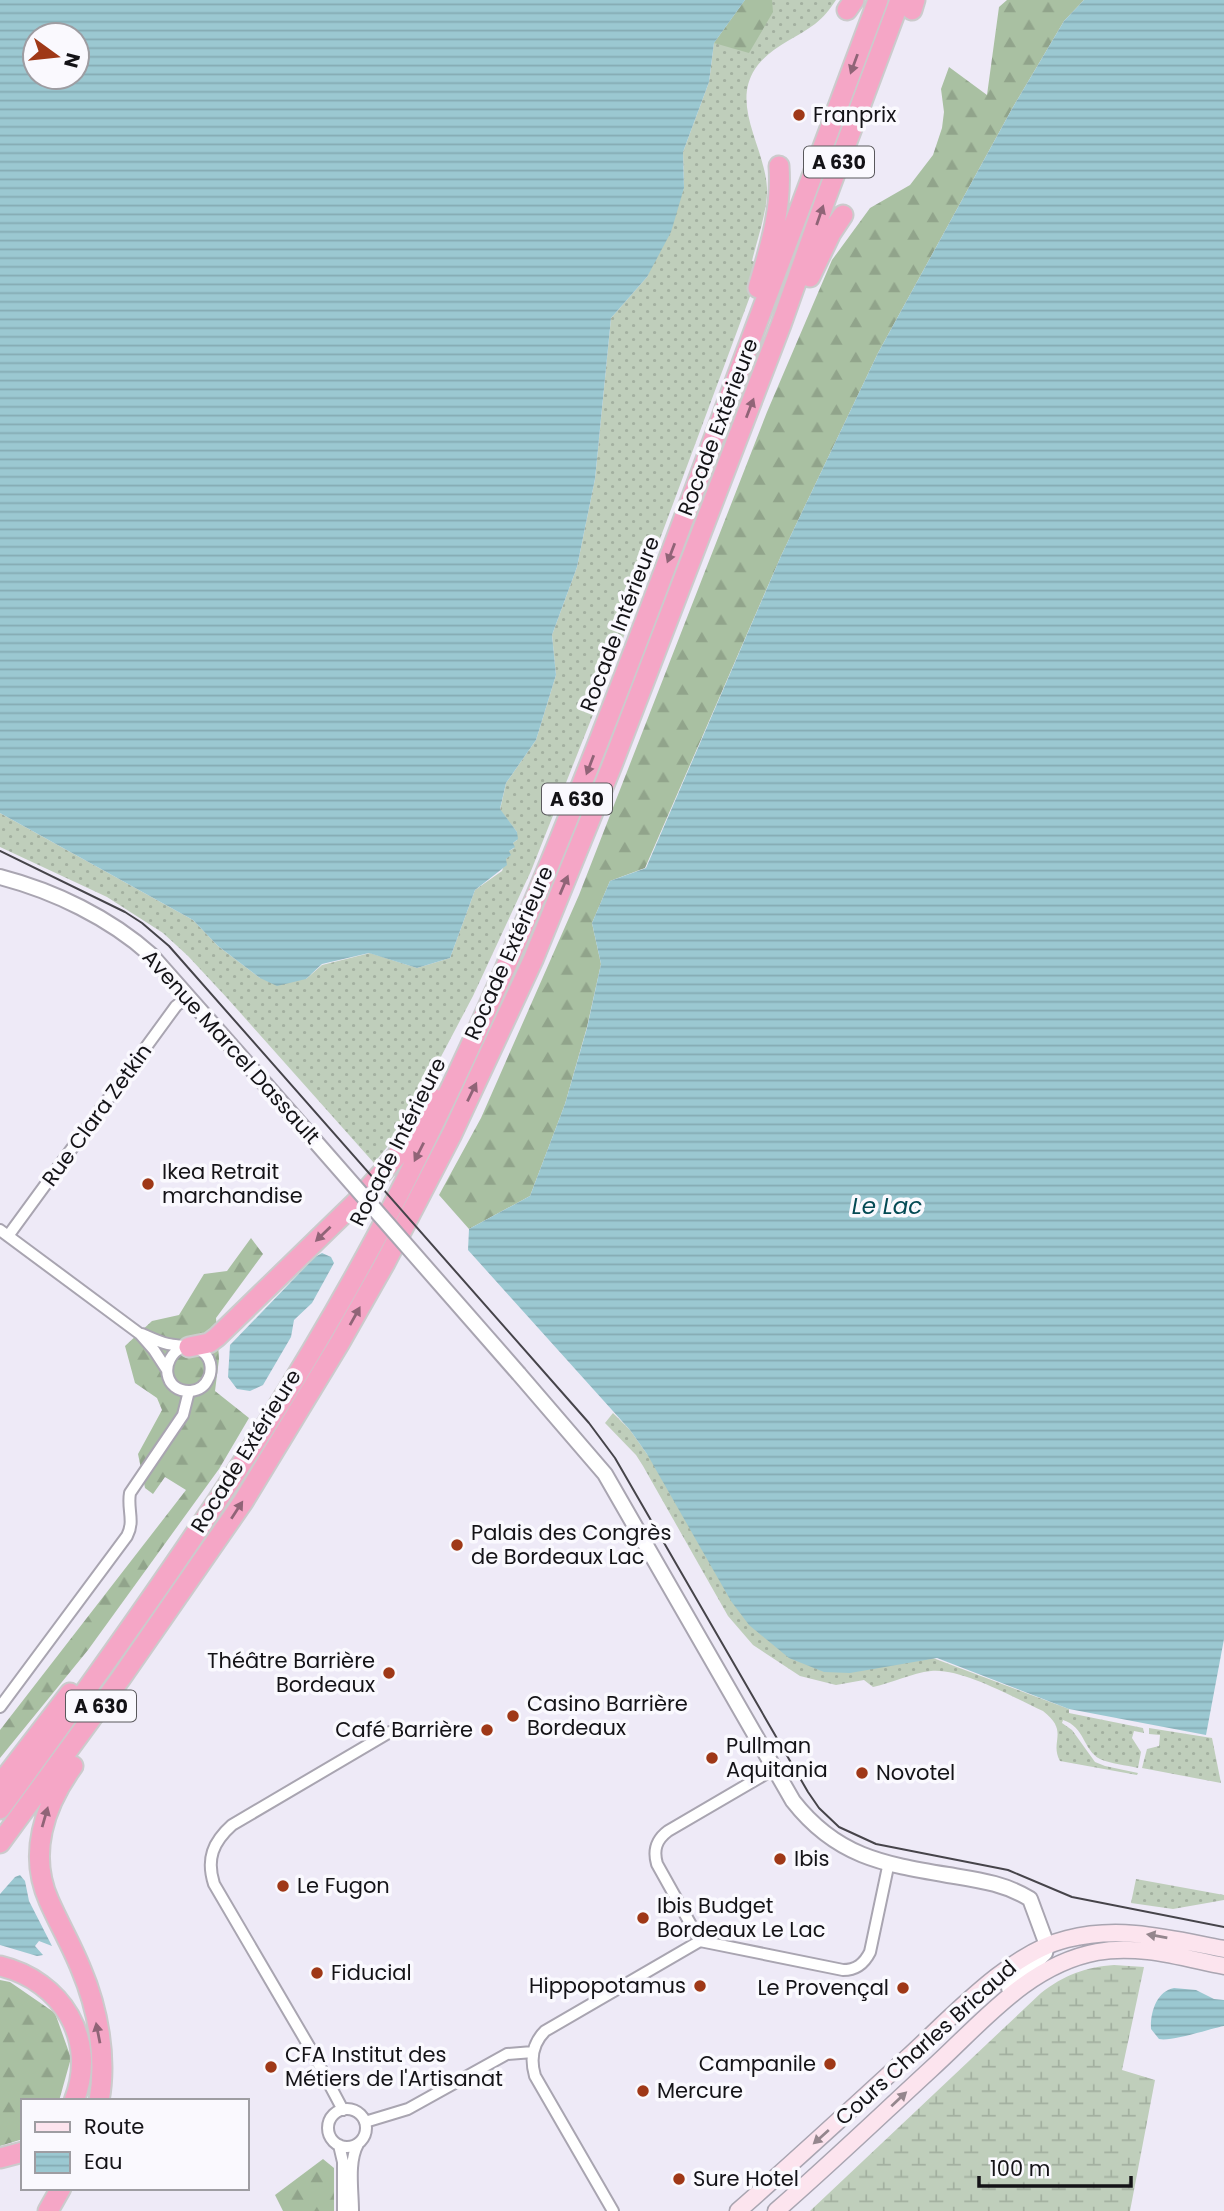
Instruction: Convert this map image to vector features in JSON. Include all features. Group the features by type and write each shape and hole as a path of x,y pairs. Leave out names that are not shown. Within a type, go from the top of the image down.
{"highway":[{"name":"Rocade Intérieure","path":"0,1809 183,1554 276,1409 378,1234 457,1078 540,889 619,692 878,0"},
{"name":"Rocade Extérieure","path":"0,1843 92,1719 199,1567 269,1460 339,1344 418,1199 492,1050 577,854 781,326 826,198 909,4"},
{"path":"724,412 776,222 781,192 779,166"},
{"path":"781,326 796,308 824,246 844,215"},
{"path":"186,1347 209,1343 218,1337 356,1202 396,1157 433,1098 496,970 540,889"},
{"path":"0,1784 95,1660 183,1554"},
{"path":"99,2099 102,2052 99,2031 82,1971 48,1900 41,1878 43,1824 56,1791 128,1685 199,1567"},
{"path":"0,1778 21,1755"},
{"path":"0,1966 16,1970 40,1983 61,2002 71,2019 81,2052 79,2089 75,2099"},
{"path":"0,2158 21,2153"},
{"path":"48,2211 60,2190"}],"main road":[{"name":"Cours Charles Bricaud","path":"776,2211 966,2035 1027,1983 1044,1955 1080,1936 1120,1932 1149,1934 1224,1949"},
{"name":"Cours Charles Bricaud","path":"738,2211 1014,1962 1044,1955 1123,1949 1224,1966"}],"street":[{"name":"Avenue Marcel Dassault","path":"2,876 120,929 151,955 605,1474 774,1769 807,1819 823,1834 857,1854 995,1883 1030,1899 1044,1955"},
{"name":"Rue Clara Zetkin","path":"4,1233 176,1006 188,997"},
{"path":"4,1233 140,1334 167,1370 171,1383 182,1391 203,1386 211,1373 211,1365 203,1352 140,1334"},
{"path":"167,1370 171,1356 186,1347"},
{"path":"0,1706 127,1536 132,1523 128,1500 130,1493 183,1415 189,1391"},
{"path":"343,2110 214,1884 210,1858 218,1839 232,1825 390,1732"},
{"path":"700,1941 657,1864 655,1845 668,1831 774,1769"},
{"path":"613,2211 535,2076 533,2052 540,2036 700,1941 852,1970 867,1960 870,1952 889,1862"},
{"path":"365,2122 408,2109 507,2054 533,2052"},
{"path":"343,2211 342,2162 339,2146 331,2138 328,2127 333,2116 343,2110 354,2111 365,2122 365,2133 354,2151 353,2211"},
{"path":"339,2146 358,2144"}],"green space":[{"path":"745,0 836,0 815,24 761,61 749,83 746,98 748,112 767,188 764,215 752,261 762,264 621,644 531,871 473,996 405,1125 374,1163 228,999 163,933 107,897 0,847 0,813 193,920 218,946 260,978 306,979 322,965 370,953 417,968 450,958 475,890 502,871 509,851 514,848 513,843 517,840 517,832 500,810 506,783 536,740 556,675 552,635 577,567 595,479 611,318 647,277 684,188 683,152 709,82 714,43"},
{"path":"745,0 772,0 773,12 749,53 714,43"},
{"path":"1007,0 1084,0 1064,21 1013,107 878,353 781,556 645,868 610,881 592,923 601,964 587,1027 565,1104 530,1196 469,1229 439,1195 481,1118 579,895 767,412 832,260 870,208 910,185 933,155 942,128 944,112 941,89 949,67 987,95 999,7"},
{"path":"251,1238 263,1254 216,1318 219,1359 215,1391 249,1418 219,1469 88,1650 0,1758 0,1730 186,1490 165,1477 153,1494 145,1488 138,1454 162,1410 157,1398 135,1383 125,1346 152,1321 179,1315 204,1274 227,1271"},
{"path":"613,1413 630,1430 647,1454 933,1658 1069,1709 1069,1713 1143,1728 1144,1733 1134,1731 1132,1738 1141,1752 1138,1768 1100,1759 1090,1750 1076,1728 1063,1720 1062,1723 1072,1730 1095,1762 1138,1773 1137,1775 1060,1761 1056,1748 1056,1725 1043,1711 958,1674 931,1671 873,1687 864,1680 836,1685 800,1676 753,1645 728,1616 636,1455 605,1423"},
{"path":"1149,1728 1212,1738 1221,1783 1142,1768 1147,1749 1159,1746 1160,1735 1149,1734"},
{"path":"1136,1879 1224,1895 1224,1900 1173,1909 1131,1903"},
{"path":"1114,1965 1144,1967 1122,2070 1155,2080 1130,2211 810,2211 1041,1993 1076,1973"},
{"path":"0,1980 10,1982 55,2013 71,2058 60,2099 21,2099 21,2140 0,2146"},
{"path":"323,2159 334,2168 334,2211 283,2211 275,2195"}],"water":[{"path":"0,0 745,0 714,43 709,82 683,152 684,188 671,232 647,277 611,318 595,479 577,567 552,635 556,675 536,740 506,783 500,809 517,832 518,839 513,843 515,847 509,851 511,855 506,859 507,865 475,890 450,958 417,968 369,953 322,964 306,979 277,986 260,978 218,946 193,920 0,813"},
{"name":"Le Lac","path":"1084,0 1224,0 1224,1639 1206,1735 1069,1709 937,1658 850,1673 824,1672 789,1658 749,1625 731,1601 647,1454 630,1430 468,1250 469,1229 530,1196 565,1104 587,1028 601,964 592,923 610,881 646,868 781,556 878,353 1013,107 1064,21"},
{"path":"322,1253 331,1257 334,1263 312,1303 294,1320 291,1337 263,1385 250,1391 237,1389 228,1377 230,1345 315,1257"},
{"path":"20,1875 25,1881 29,1901 52,1946 39,1941 35,1946 43,1955 37,1956 0,1945 0,1894"},
{"path":"1174,1988 1196,1990 1214,1999 1224,2000 1224,2026 1181,2037 1159,2039 1151,2029 1153,2009 1163,1993"}],"tram line":[{"path":"0,851 125,912 169,946 589,1423 615,1458 808,1792 819,1808 839,1827 876,1844 1008,1870 1072,1897 1224,1927"}],"place":[{"name":"Franprix","path":"799,115"},
{"name":"Ikea Retrait marchandise","path":"148,1184"},
{"name":"Palais des Congrès de Bordeaux Lac","path":"457,1545"},
{"name":"Théâtre Barrière Bordeaux","path":"389,1673"},
{"name":"Casino Barrière Bordeaux","path":"513,1716"},
{"name":"Café Barrière","path":"487,1730"},
{"name":"Pullman Aquitania","path":"712,1758"},
{"name":"Novotel","path":"862,1773"},
{"name":"Ibis","path":"780,1859"},
{"name":"Le Fugon","path":"283,1886"},
{"name":"Ibis Budget Bordeaux Le Lac","path":"643,1918"},
{"name":"Fiducial","path":"317,1973"},
{"name":"Hippopotamus","path":"700,1986"},
{"name":"Le Provençal","path":"903,1988"},
{"name":"Campanile","path":"830,2064"},
{"name":"CFA Institut des Métiers de l'Artisanat","path":"271,2067"},
{"name":"Mercure","path":"643,2091"},
{"name":"Sure Hotel","path":"679,2179"}]}
